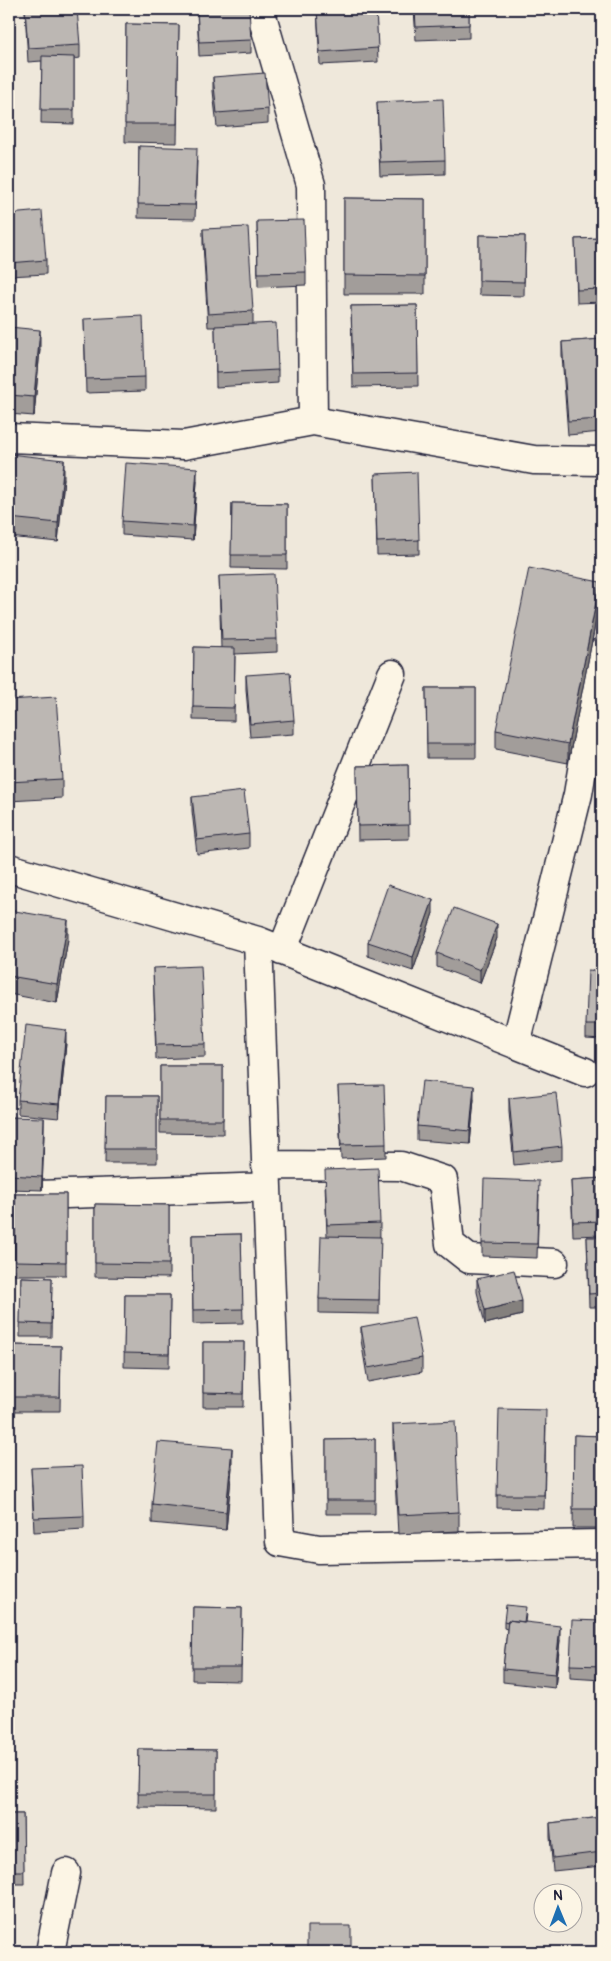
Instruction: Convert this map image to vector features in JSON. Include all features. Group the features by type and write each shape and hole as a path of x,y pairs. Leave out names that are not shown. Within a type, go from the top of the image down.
{"street":[{"path":"260,9 311,184 313,421"},
{"path":"9,438 184,445 313,421 534,460 602,461"},
{"path":"516,1044 578,794 602,652"},
{"path":"392,674 270,946 267,1176 280,1542 319,1549 602,1544"},
{"path":"9,868 270,946 585,1072"},
{"path":"9,1196 401,1166 443,1180 450,1244 469,1259 554,1263"},
{"path":"50,1952 66,1874"}],"building":[{"path":"25,9 77,9 80,45 28,48"},
{"path":"249,9 251,40 199,42 197,10"},
{"path":"317,9 376,9 378,48 320,52"},
{"path":"415,9 469,9 469,25 416,27"},
{"path":"126,24 179,25 177,124 125,124"},
{"path":"42,56 74,57 74,110 41,110"},
{"path":"265,73 268,109 217,113 213,77"},
{"path":"443,99 445,160 380,162 377,102"},
{"path":"139,146 197,148 195,205 138,204"},
{"path":"344,198 425,199 425,276 344,275"},
{"path":"42,211 46,260 9,263 9,214"},
{"path":"304,220 306,272 258,273 257,221"},
{"path":"248,227 253,311 208,314 203,229"},
{"path":"479,235 525,236 524,282 479,281"},
{"path":"602,238 602,289 577,290 575,239"},
{"path":"417,305 418,373 353,374 351,306"},
{"path":"143,316 145,377 86,379 84,319"},
{"path":"276,323 278,370 216,373 215,326"},
{"path":"9,327 40,330 34,397 9,395"},
{"path":"602,339 602,419 568,421 562,342"},
{"path":"9,454 64,460 58,523 9,518"},
{"path":"126,463 197,468 193,526 122,521"},
{"path":"417,472 419,540 377,542 375,474"},
{"path":"232,503 287,504 287,555 231,555"},
{"path":"529,568 600,582 568,744 496,730"},
{"path":"274,574 277,639 222,640 219,576"},
{"path":"194,647 235,648 234,708 193,707"},
{"path":"290,672 294,720 250,724 246,675"},
{"path":"426,688 476,688 476,744 427,744"},
{"path":"56,697 62,779 9,782 9,700"},
{"path":"408,765 409,825 358,826 357,766"},
{"path":"244,791 249,834 197,840 192,797"},
{"path":"388,885 433,900 413,957 368,942"},
{"path":"454,908 497,924 480,970 437,953"},
{"path":"9,910 68,920 57,984 9,976"},
{"path":"201,966 205,1044 156,1045 153,968"},
{"path":"588,970 602,971 602,1025 586,1025"},
{"path":"26,1025 66,1030 59,1104 18,1100"},
{"path":"160,1066 223,1066 223,1120 160,1120"},
{"path":"422,1081 474,1086 470,1131 417,1126"},
{"path":"384,1085 386,1144 341,1145 338,1086"},
{"path":"556,1093 562,1146 514,1152 509,1098"},
{"path":"106,1096 157,1096 157,1149 105,1149"},
{"path":"9,1117 44,1118 42,1177 9,1175"},
{"path":"600,1125 602,1125 602,1173"},
{"path":"378,1168 380,1223 327,1225 325,1170"},
{"path":"602,1178 602,1221 573,1222 571,1180"},
{"path":"484,1179 539,1181 537,1244 482,1243"},
{"path":"15,1194 66,1194 66,1262 15,1261"},
{"path":"95,1204 169,1205 169,1264 95,1263"},
{"path":"241,1234 243,1309 193,1310 192,1235"},
{"path":"321,1236 381,1237 379,1300 319,1299"},
{"path":"587,1237 602,1237 602,1293 589,1294"},
{"path":"514,1270 522,1301 485,1310 477,1279"},
{"path":"21,1277 52,1278 51,1324 20,1323"},
{"path":"9,1292 11,1292 13,1339 9,1339"},
{"path":"125,1295 170,1295 169,1354 124,1353"},
{"path":"414,1317 422,1358 368,1368 361,1327"},
{"path":"203,1342 244,1342 243,1394 203,1393"},
{"path":"9,1345 61,1346 60,1397 9,1397"},
{"path":"499,1409 546,1410 544,1495 497,1495"},
{"path":"600,1418 602,1418 602,1434 597,1433"},
{"path":"455,1421 459,1512 398,1515 393,1424"},
{"path":"574,1435 602,1436 602,1509 573,1509"},
{"path":"375,1439 375,1500 326,1500 326,1440"},
{"path":"158,1442 232,1448 226,1512 152,1504"},
{"path":"82,1466 84,1516 34,1518 31,1468"},
{"path":"506,1605 526,1607 524,1622 504,1621"},
{"path":"193,1607 242,1608 241,1667 192,1667"},
{"path":"508,1620 560,1626 555,1674 503,1669"},
{"path":"572,1620 602,1621 602,1666 570,1665"},
{"path":"139,1749 216,1750 216,1794 138,1794"},
{"path":"9,1814 23,1814 24,1871 9,1871"},
{"path":"602,1817 602,1852 553,1858 550,1823"},
{"path":"307,1926 351,1926 351,1952 307,1952"}]}
